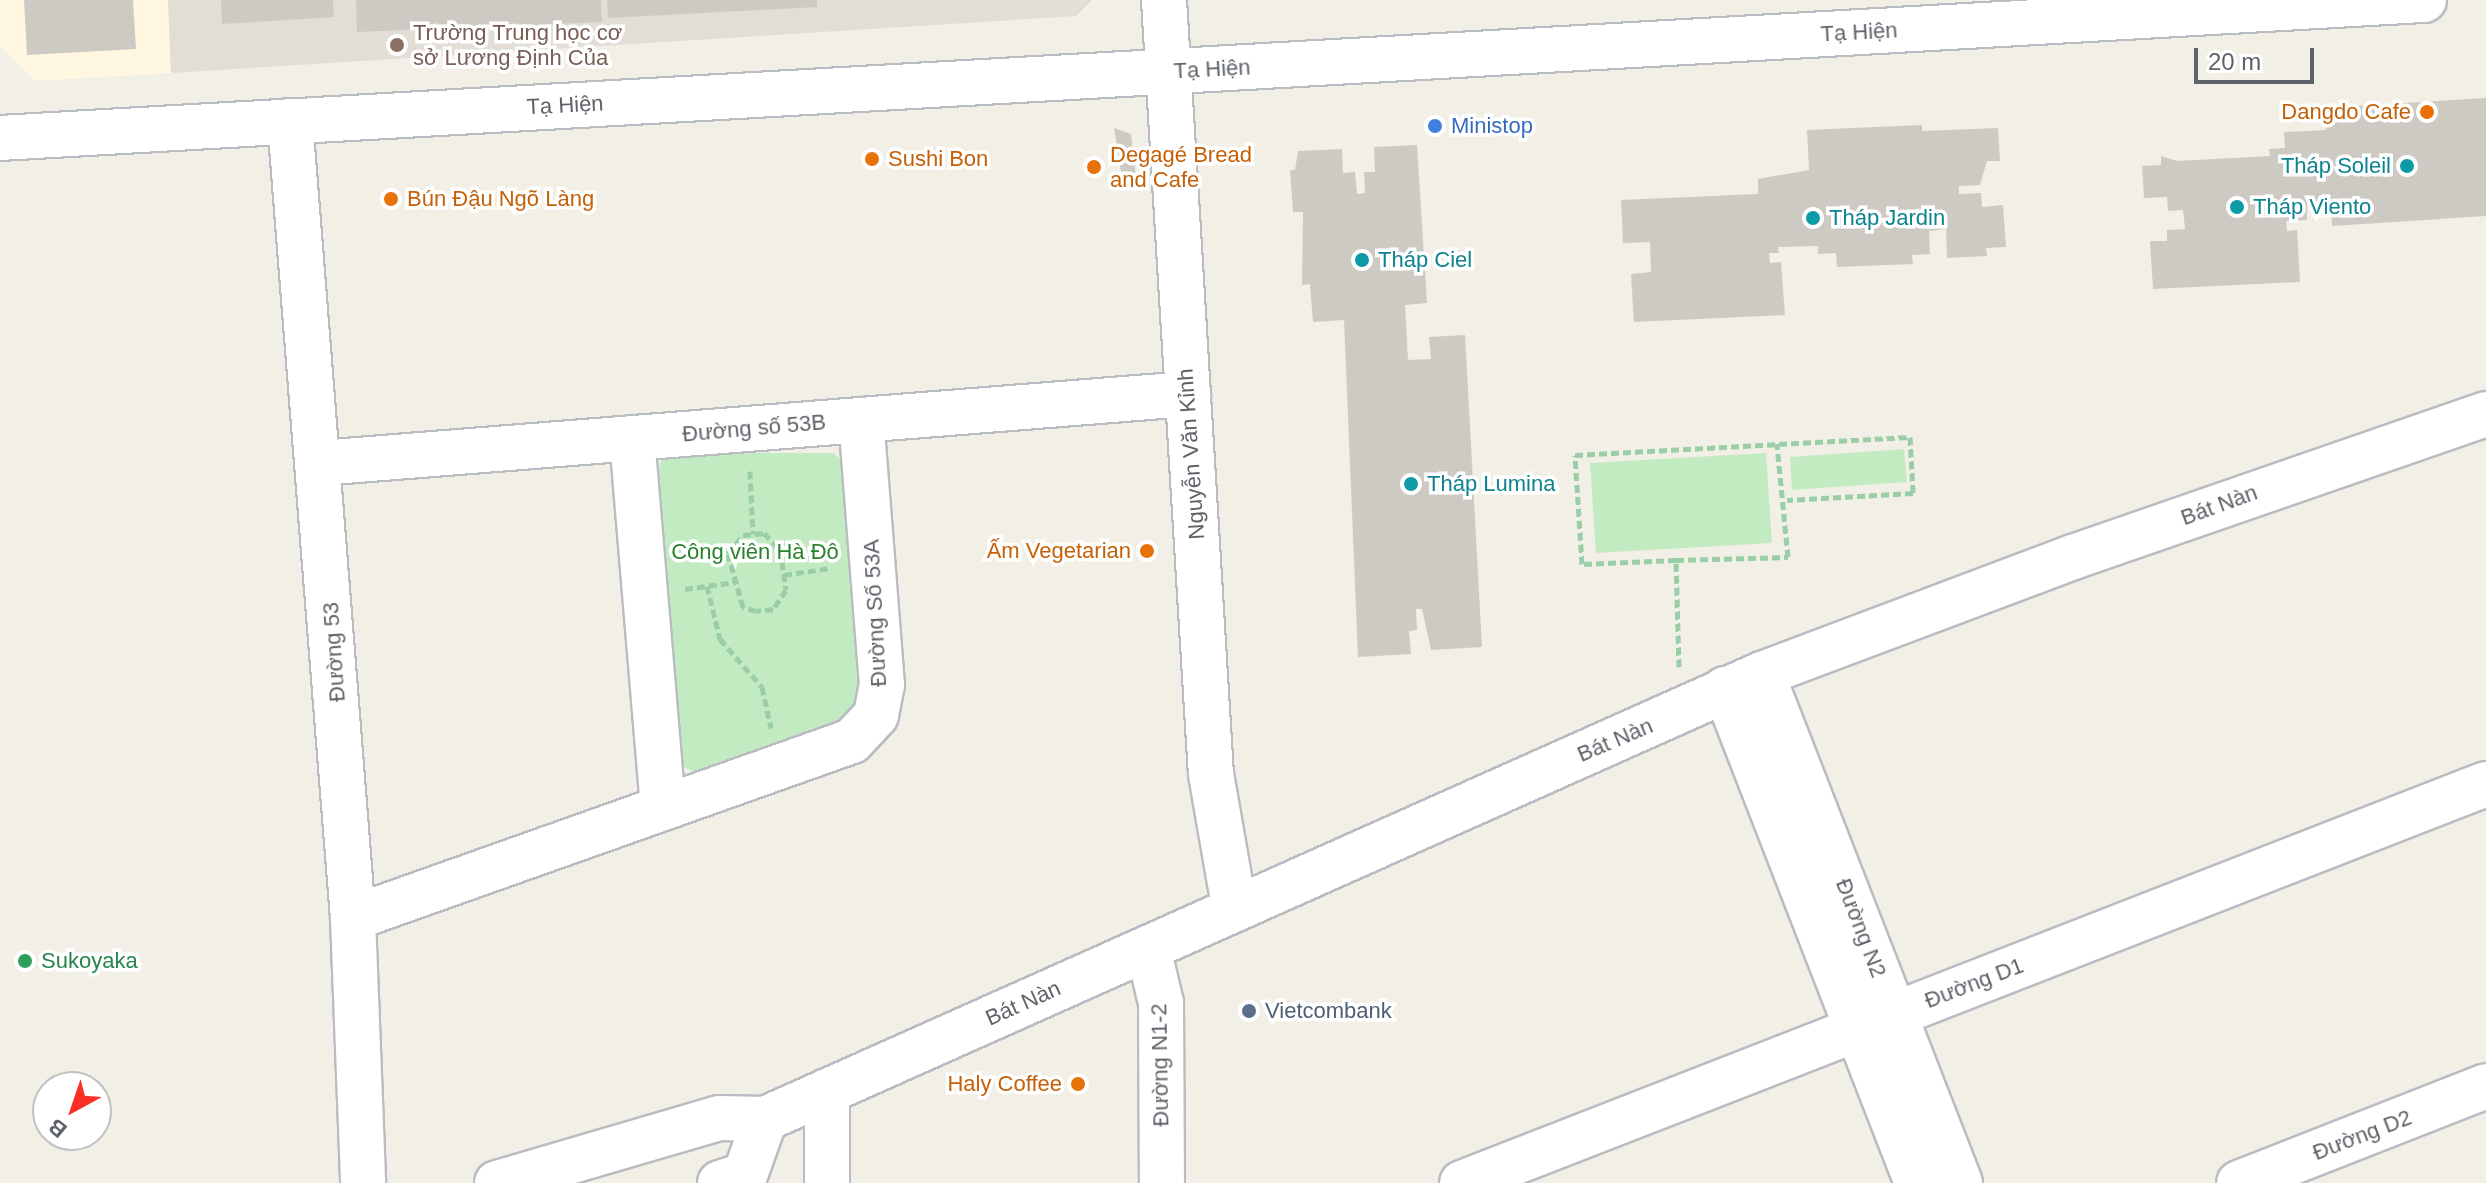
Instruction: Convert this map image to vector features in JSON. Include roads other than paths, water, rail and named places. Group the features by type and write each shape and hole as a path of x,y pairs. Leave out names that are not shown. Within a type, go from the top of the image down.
{"street":[{"name":"Nguyễn Văn Kỉnh","path":"1164,0 1211,774 1234,906"},
{"name":"Tạ Hiện","path":"0,138 1166,71 1897,15 2424,0"},
{"name":"Đường 53","path":"290,121 320,463 353,918 363,1183"},
{"name":"Đường số 53B","path":"320,463 1188,394"},
{"name":"Bát Nàn","path":"497,1183 719,1118 765,1119 1148,948 1234,906 1744,682 2073,557 2486,414"},
{"name":"Đường Số 53A","path":"353,918 852,741 876,715 882,685 861,420"},
{"path":"632,438 663,808"},
{"name":"Đường N2","path":"1744,682 1876,1022 1960,1183"},
{"name":"Đường D1","path":"1462,1183 2486,784"},
{"name":"Đường N1-2","path":"1148,948 1161,1003 1162,1183"},
{"name":"Đường N2","path":"1876,1022 1917,1183"},
{"name":"Đường D2","path":"2239,1183 2486,1086"},
{"path":"827,1091 827,1183"},
{"path":"720,1183 745,1175 765,1119"}],"place":[{"name":"Trường Trung học cơ sở Lương Định Của","path":"397,45"},
{"name":"Dangdo Cafe","path":"2427,112"},
{"name":"Ministop","path":"1435,126"},
{"name":"Sushi Bon","path":"872,159"},
{"name":"Tháp Soleil","path":"2407,166"},
{"name":"Degagé Bread and Cafe","path":"1094,167"},
{"name":"Bún Đậu Ngõ Làng","path":"391,199"},
{"name":"Tháp Viento","path":"2237,207"},
{"name":"Tháp Jardin","path":"1813,218"},
{"name":"Tháp Ciel","path":"1362,260"},
{"name":"Tháp Lumina","path":"1411,484"},
{"name":"Ấm Vegetarian","path":"1147,551"},
{"name":"Sukoyaka","path":"25,961"},
{"name":"Vietcombank","path":"1249,1011"},
{"name":"Haly Coffee","path":"1078,1084"}],"park label":[{"name":"Công viên Hà Đô","path":"755,552"}]}
